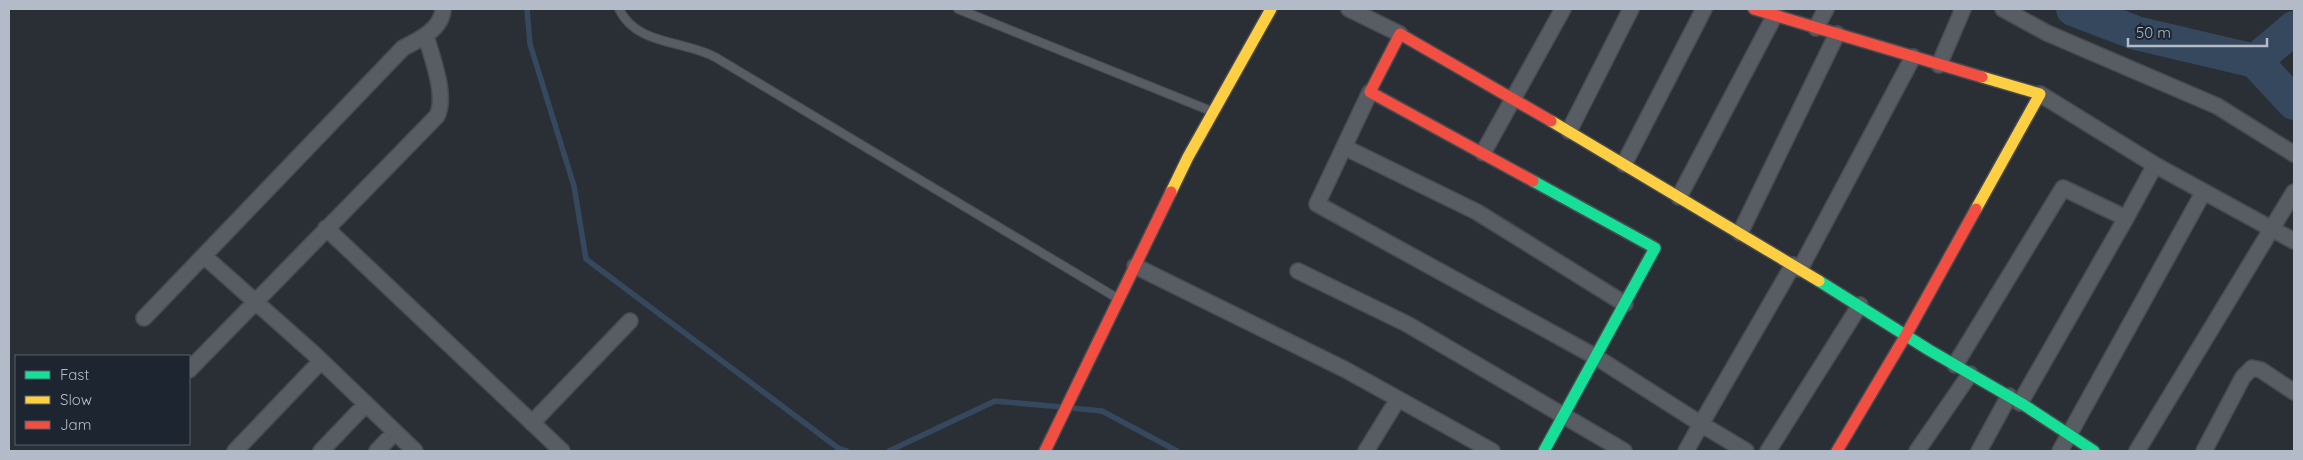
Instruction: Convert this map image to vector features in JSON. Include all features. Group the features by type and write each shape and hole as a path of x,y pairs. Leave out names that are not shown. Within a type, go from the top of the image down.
{"street":[{"path":"144,318 403,48 426,36 443,13 443,9"},
{"path":"1045,451 1188,156 1270,9"},
{"path":"1349,9 1400,34 1569,131 1860,305 2094,451"},
{"path":"1483,153 1563,9"},
{"path":"1569,131 1631,9"},
{"path":"1624,164 1704,9"},
{"path":"1757,9 2040,94 2203,193 2294,241"},
{"path":"1816,28 1826,9"},
{"path":"1939,64 1963,9"},
{"path":"2003,9 2065,41 2217,106 2294,154"},
{"path":"1679,197 1775,15"},
{"path":"1400,34 1370,92 1317,204 1596,357 1746,451"},
{"path":"1740,233 1837,34"},
{"path":"190,369 254,301 437,116 441,108 441,97 426,36"},
{"path":"1686,451 1796,267 1913,57"},
{"path":"1370,92 1655,248 1544,451"},
{"path":"1837,451 1906,335 2040,94"},
{"path":"1344,147 1477,212 1625,304"},
{"path":"1979,451 2014,400 2126,218 2155,165"},
{"path":"1955,365 2063,188 2126,218"},
{"path":"2138,451 2294,192"},
{"path":"2060,451 2203,193"},
{"path":"326,228 562,451"},
{"path":"204,256 321,361 415,451"},
{"path":"1134,266 1346,370 1492,451"},
{"path":"1298,271 1407,324 1624,451"},
{"path":"1768,451 1860,305"},
{"path":"532,424 630,322"},
{"path":"235,451 321,361"},
{"path":"2204,451 2243,377 2252,368 2261,370 2294,392"},
{"path":"1917,451 1970,374"},
{"path":"1366,451 1398,399"},
{"path":"321,451 366,404"},
{"path":"377,451 395,432"}],"lane":[{"path":"619,9 631,27 642,34 698,48 715,57 1119,299"},
{"path":"958,9 1213,112"}],"waterway":[{"path":"527,9 530,44 574,186 586,259 838,448 847,451"},
{"path":"2073,9 2136,33 2255,61 2294,103"},
{"path":"2255,61 2294,28"},
{"path":"889,451 995,401 1062,407"},
{"path":"1071,408 1102,411 1177,451"}],"traffic: fast":[{"path":"1533,181 1655,248 1544,451"},
{"path":"1819,281 1929,350 2024,405 2094,451"}],"traffic: slow":[{"path":"1171,192 1188,157 1271,9"},
{"path":"1976,209 2040,94 1982,77"},
{"path":"1551,121 1819,281"}],"traffic: jam":[{"path":"1754,9 1982,77"},
{"path":"1533,181 1370,92 1400,34 1551,121"},
{"path":"1045,451 1171,192"},
{"path":"1837,451 1906,335 1976,209"}]}
